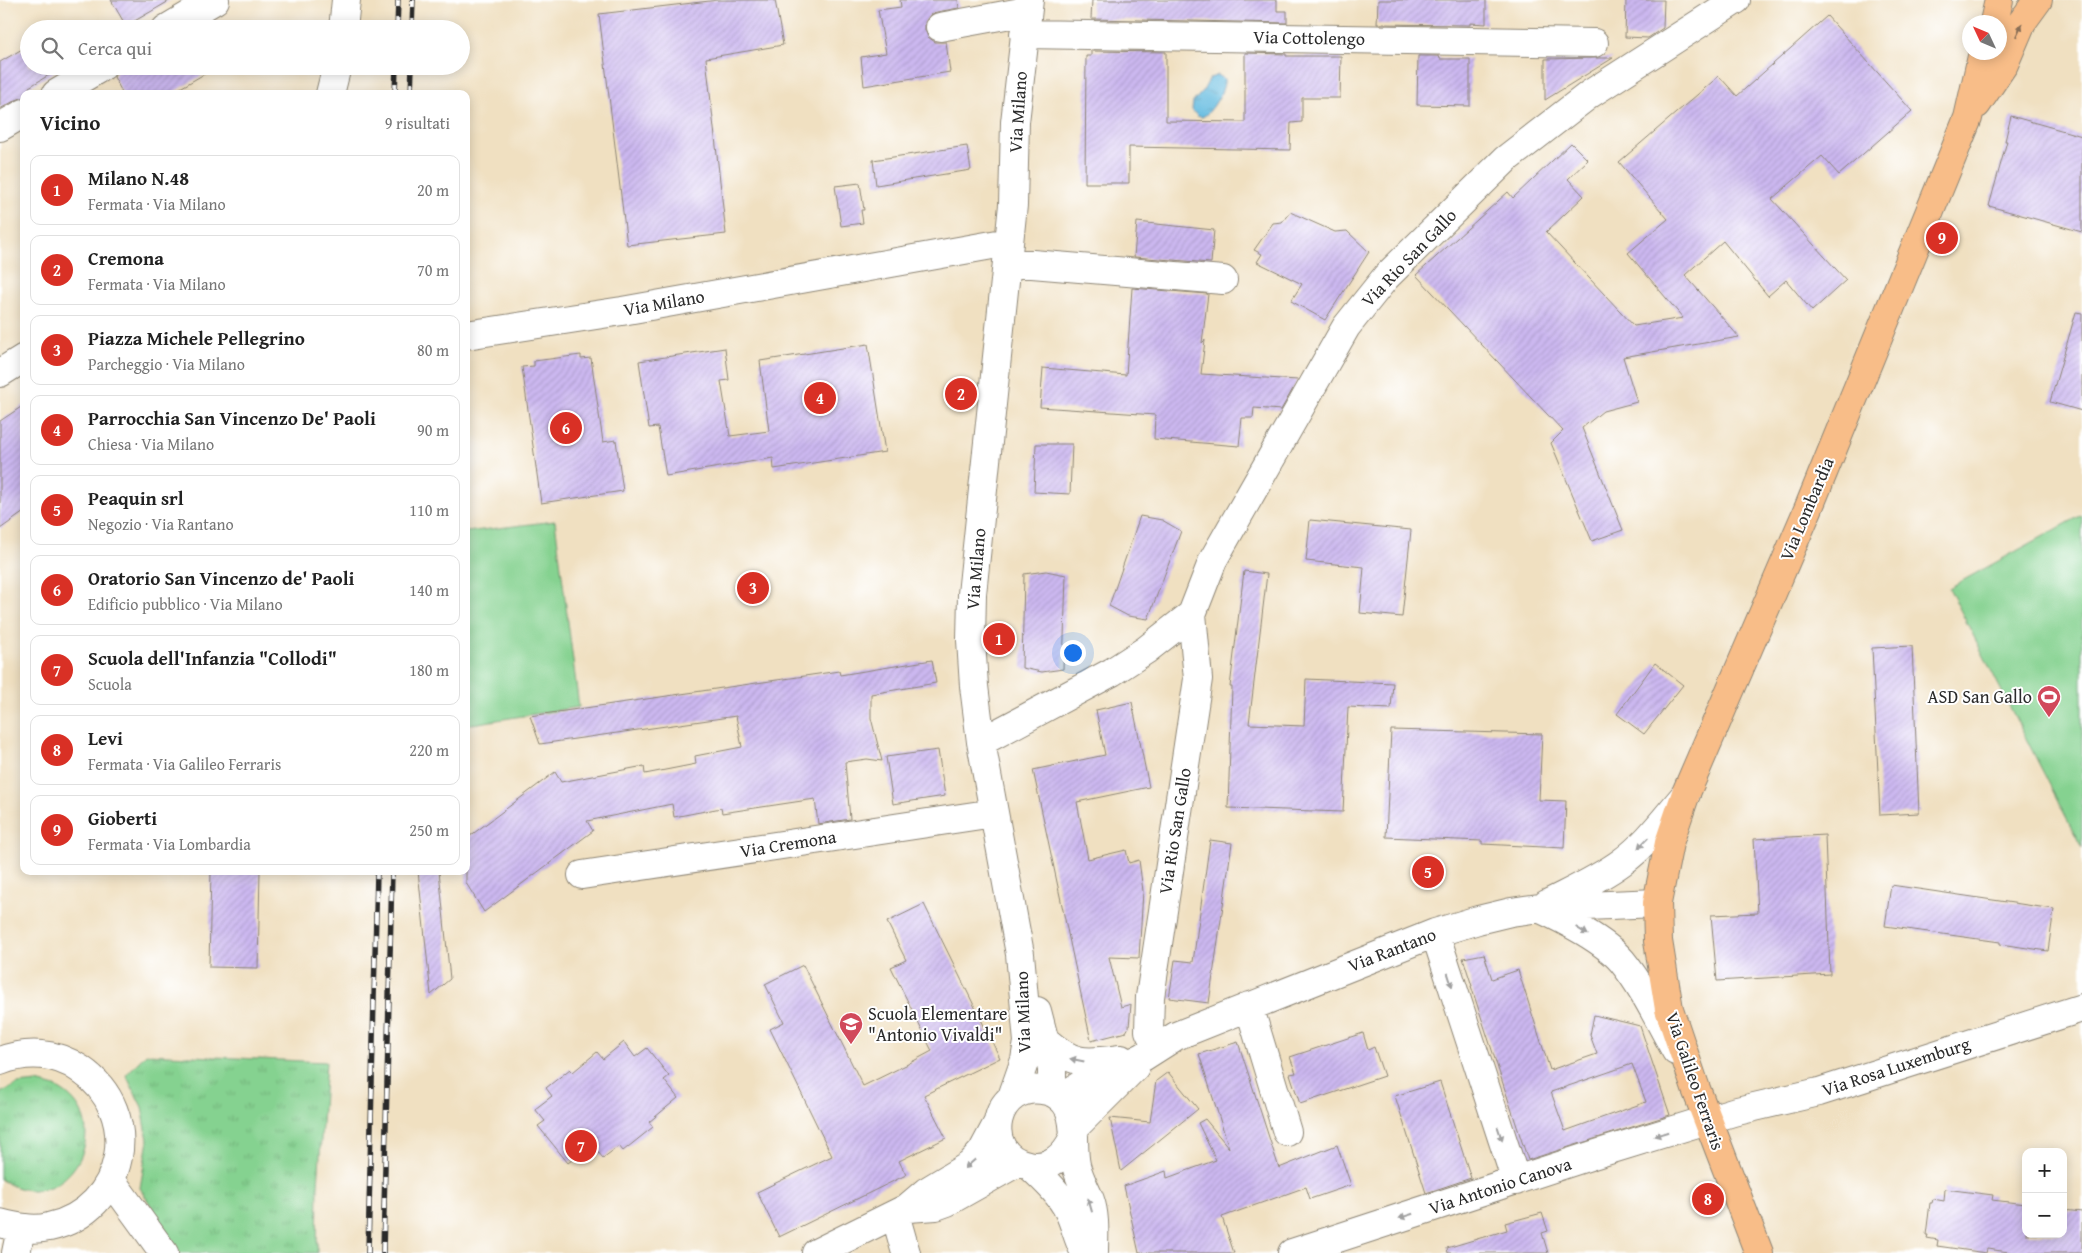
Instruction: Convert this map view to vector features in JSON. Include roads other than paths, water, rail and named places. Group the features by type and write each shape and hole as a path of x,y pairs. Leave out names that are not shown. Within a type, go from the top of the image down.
{"main road":[{"path":"1996,15 2000,0"},
{"name":"Via Lombardia","path":"1968,118 2004,64 2022,22 2038,0"},
{"name":"Via Lombardia","path":"1657,903 1669,842 1686,793 1809,507 1968,118 1981,60"},
{"name":"Via Galileo Ferraris","path":"1657,903 1658,941 1669,1008 1696,1089 1759,1253"}],"street":[{"path":"181,20 215,0"},
{"path":"345,20 346,0"},
{"name":"Via Rio San Gallo","path":"1150,1052 1150,997 1198,679 1192,614 1213,560 1346,327 1386,277 1506,159 1590,94 1736,0"},
{"path":"940,27 1027,15"},
{"name":"Via Cottolengo","path":"1027,15 1594,43"},
{"name":"Via Milano","path":"1027,15 1015,122 1013,205 972,594 973,667 982,742 1020,954 1046,1041 1056,1095 1068,1107 1081,1182 1090,1201 1093,1218 1094,1253"},
{"path":"63,90 88,75"},
{"path":"0,127 20,115"},
{"path":"1008,252 1223,280"},
{"name":"Via Milano","path":"470,334 1008,252"},
{"path":"0,373 20,360"},
{"path":"982,742 1112,672 1146,650 1192,614"},
{"name":"Via Rantano","path":"1539,908 1597,878 1623,862 1644,843 1686,793"},
{"name":"Via Cremona","path":"582,875 994,813"},
{"name":"Via Rantano","path":"1056,1095 1123,1067 1176,1036 1435,933 1511,912 1539,908 1657,903"},
{"path":"1539,908 1589,935 1621,960 1639,985 1696,1089"},
{"path":"1435,933 1516,1181"},
{"name":"Via Milano","path":"901,1211 927,1191 970,1165 982,1152 997,1124 1002,1110 1012,1098 1027,1050 1020,954"},
{"path":"1248,1006 1287,1132"},
{"name":"Via Rosa Luxemburg","path":"1708,1120 1745,1109 1819,1092 2082,1008"},
{"path":"1046,1041 1071,1060 1087,1062 1150,1052"},
{"name":"Via Rantano","path":"1074,1133 1150,1052"},
{"path":"0,1061 16,1055 43,1054 70,1062 92,1078 110,1100 119,1125 119,1153 112,1180 102,1195 75,1218 48,1228 12,1235"},
{"path":"1012,1098 1030,1089 1056,1095"},
{"name":"Via Antonio Canova","path":"1292,1253 1708,1120"},
{"path":"997,1124 998,1137 1003,1148 1024,1164 1059,1196 1069,1212 1085,1253"},
{"path":"816,1253 901,1211 936,1206 947,1202 1024,1164 1043,1166 1053,1162 1062,1156 1074,1133"},
{"path":"112,1180 164,1253"},
{"path":"901,1211 906,1253"}],"water":[{"path":"1218,75 1224,79 1220,94 1206,115 1202,117 1197,116 1192,110 1193,102 1203,91 1210,78"}],"railway":[{"path":"397,20 398,0"},
{"path":"412,20 413,0"},
{"path":"395,90 396,75"},
{"path":"411,90 412,75"},
{"path":"368,1253 377,875"},
{"path":"383,1253 392,875"}],"place":[{"name":"Gioberti","path":"1942,238"},
{"name":"Cremona","path":"961,394"},
{"name":"Parrocchia San Vincenzo De' Paoli","path":"820,398"},
{"name":"Oratorio San Vincenzo de' Paoli","path":"566,428"},
{"name":"Piazza Michele Pellegrino","path":"753,588"},
{"name":"Milano N.48","path":"999,639"},
{"name":"ASD San Gallo","path":"2049,718"},
{"name":"Peaquin srl","path":"1428,872"},
{"name":"Scuola Elementare \"Antonio Vivaldi\"","path":"851,1045"},
{"name":"Scuola dell'Infanzia \"Collodi\"","path":"581,1146"},
{"name":"Levi","path":"1708,1199"}]}
